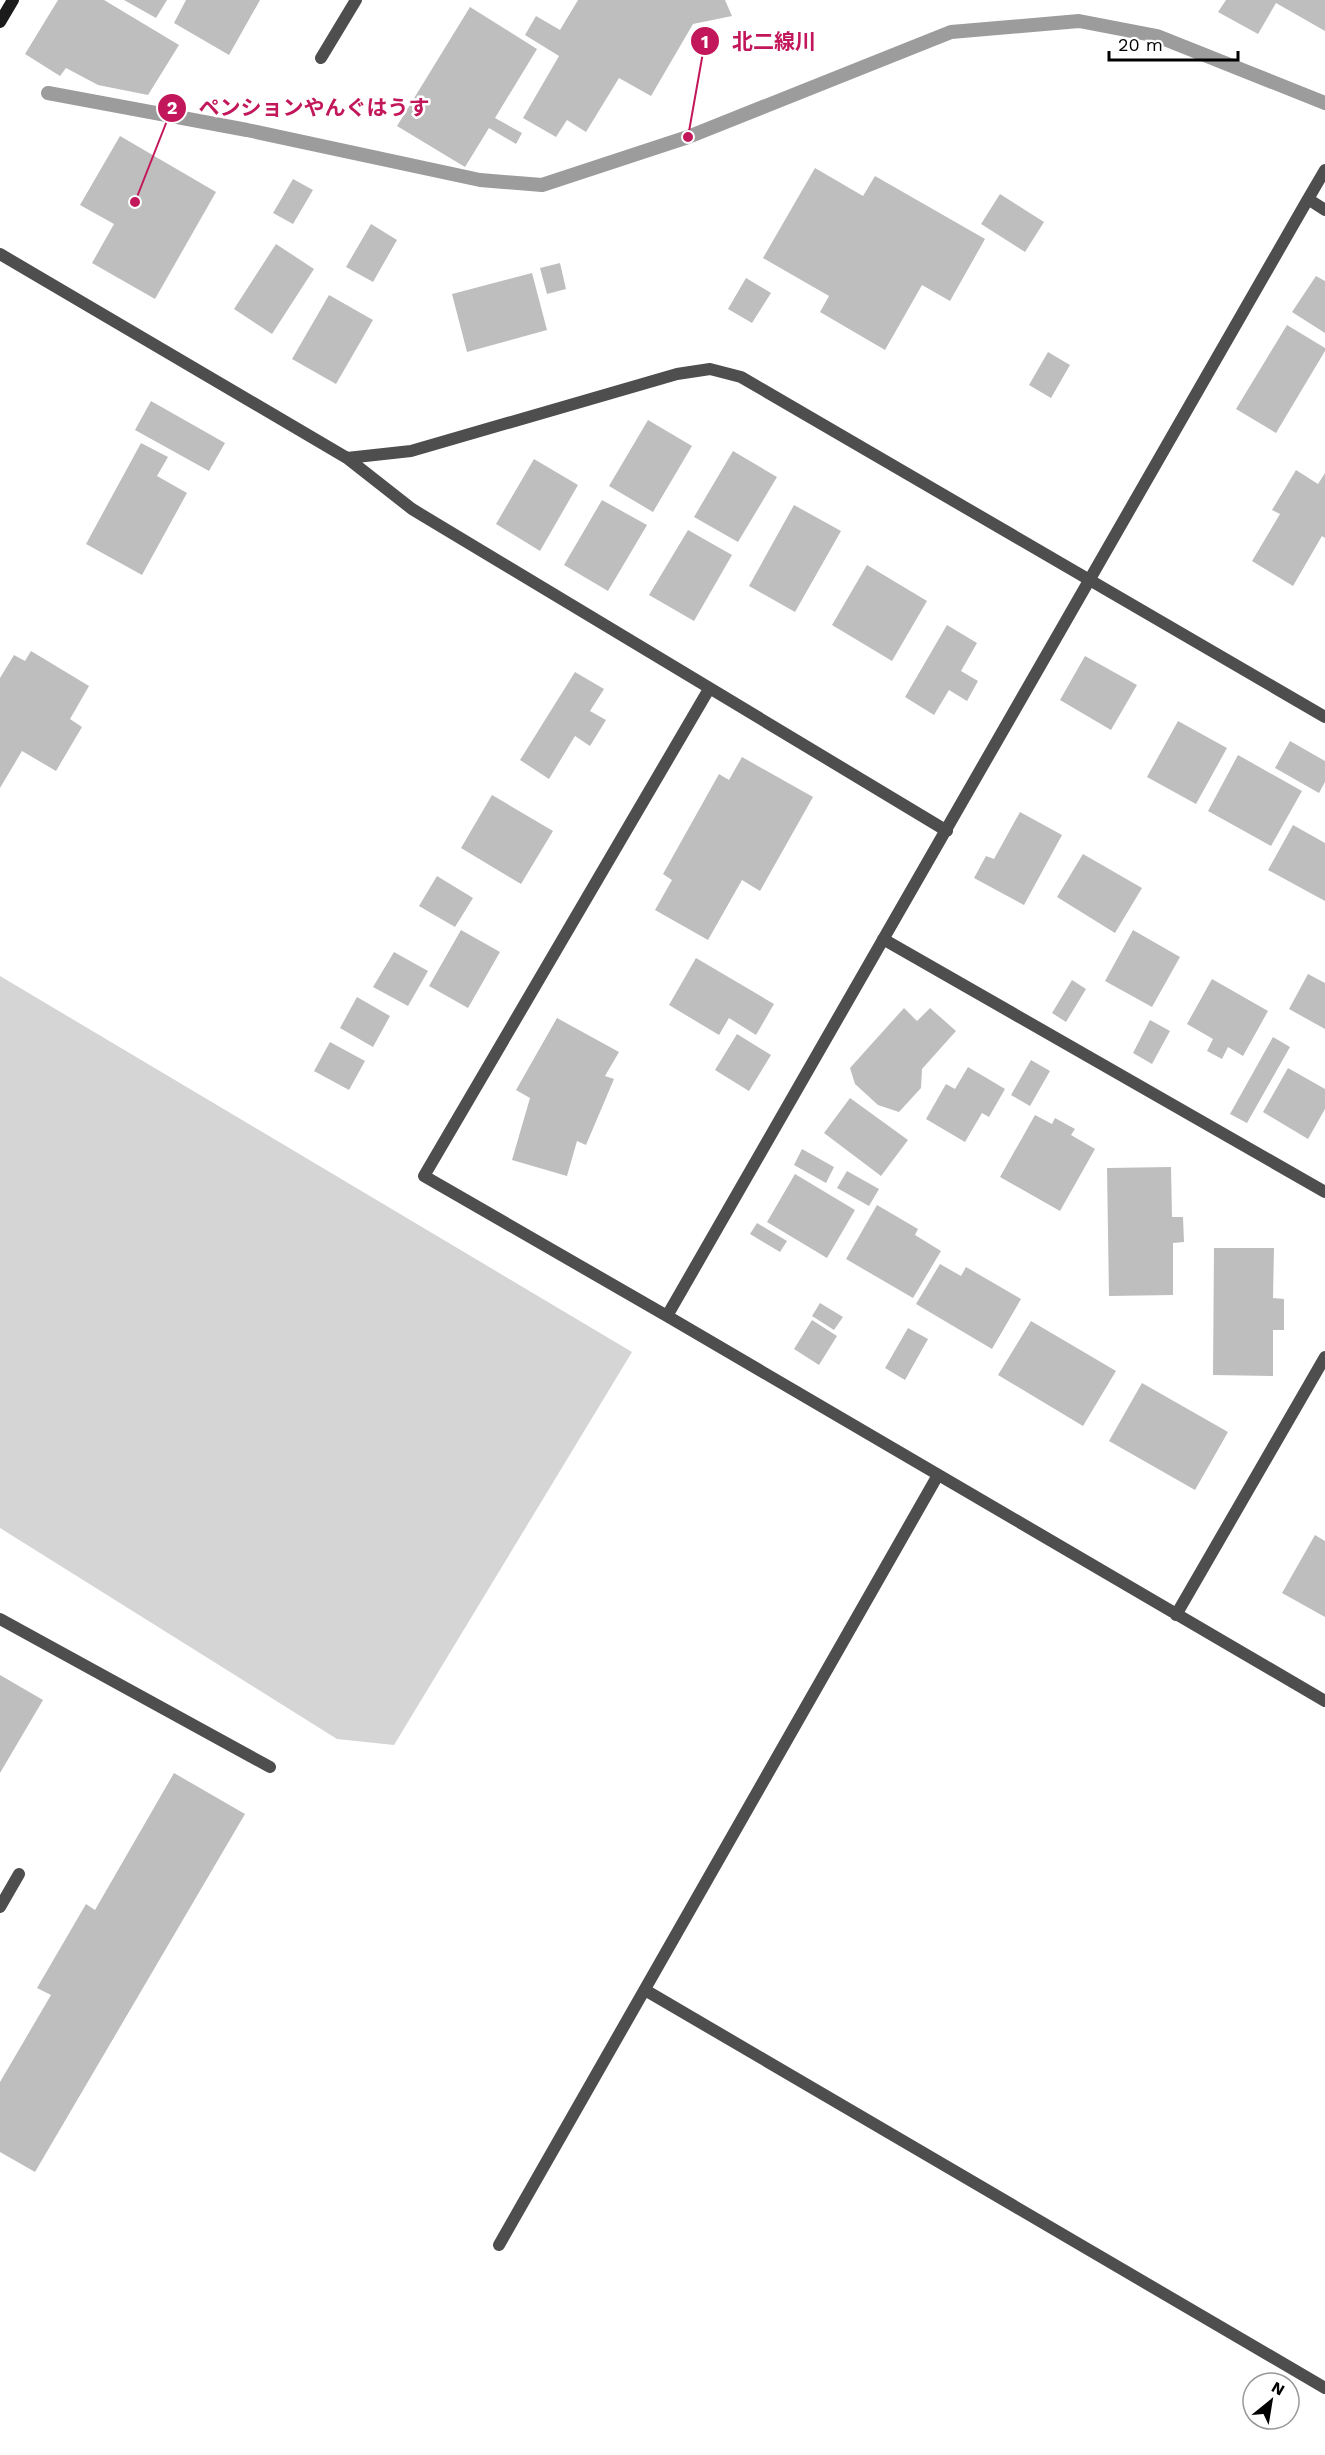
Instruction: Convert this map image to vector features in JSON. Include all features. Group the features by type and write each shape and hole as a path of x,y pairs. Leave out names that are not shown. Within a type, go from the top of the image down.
{"street":[{"path":"321,58 356,0"},
{"path":"0,22 8,3"},
{"path":"667,1316 1325,170"},
{"path":"1308,200 1325,210"},
{"path":"0,254 347,458 412,508 946,831"},
{"path":"347,458 411,452 677,374 710,369 741,377 1325,717"},
{"path":"709,689 424,1176 1325,1701"},
{"path":"884,939 1325,1192"},
{"path":"1176,1615 1325,1358"},
{"path":"499,2245 938,1475"},
{"path":"0,1619 270,1767"},
{"path":"0,1907 19,1874"},
{"path":"645,1990 1325,2388"}],"shaded area":[{"path":"0,976 632,1352 394,1745 337,1739 0,1528"}],"building":[{"path":"58,0 104,0 179,45 148,95 98,85 66,68 60,76 25,54"},
{"path":"124,0 167,0 156,18"},
{"path":"186,0 260,0 229,55 174,23"},
{"path":"578,0 725,0 732,16 693,24 651,96 619,78 586,132 567,120 556,137 523,118 559,56 525,35 536,16 560,30"},
{"path":"1226,0 1325,0 1325,31 1276,3 1258,34 1218,12"},
{"path":"470,7 537,49 495,118 522,133 516,144 489,128 465,167 397,126"},
{"path":"120,136 216,192 155,299 92,263 114,224 80,205"},
{"path":"815,168 863,196 875,176 985,239 950,301 922,285 885,350 820,312 829,296 763,258"},
{"path":"293,179 313,190 293,224 273,213"},
{"path":"1000,194 1044,222 1025,252 981,224"},
{"path":"371,224 397,240 373,282 346,267"},
{"path":"276,244 314,269 272,334 234,309"},
{"path":"560,263 566,289 547,294 540,268"},
{"path":"532,273 547,330 467,352 452,294"},
{"path":"1316,276 1325,281 1325,333 1292,312"},
{"path":"746,278 771,293 752,323 728,309"},
{"path":"329,295 373,320 336,384 292,359"},
{"path":"1287,325 1325,348 1325,351 1276,433 1236,409"},
{"path":"1048,352 1070,365 1051,398 1029,385"},
{"path":"151,401 225,443 209,471 135,430"},
{"path":"648,420 692,446 653,512 609,486"},
{"path":"141,443 168,457 157,476 187,493 142,575 86,544"},
{"path":"733,451 777,477 738,542 694,517"},
{"path":"534,459 578,485 540,551 496,524"},
{"path":"1296,470 1318,484 1325,473 1325,538 1322,536 1293,586 1252,561 1280,514 1272,510"},
{"path":"602,500 647,525 608,591 564,565"},
{"path":"794,505 841,531 795,612 749,586"},
{"path":"688,530 732,555 694,621 649,595"},
{"path":"867,565 927,601 892,661 832,625"},
{"path":"947,625 977,643 961,671 978,681 967,701 949,690 934,715 905,697"},
{"path":"31,651 89,686 70,719 82,727 56,771 22,751 0,788 0,678 14,655 25,661"},
{"path":"1085,656 1137,685 1111,730 1060,700"},
{"path":"575,672 604,689 590,711 606,720 590,746 575,736 549,779 520,760"},
{"path":"1178,721 1227,748 1196,804 1147,777"},
{"path":"1290,741 1325,761 1325,782 1319,793 1275,768"},
{"path":"1238,755 1302,791 1271,846 1208,811"},
{"path":"742,757 813,797 760,891 742,880 708,940 655,910 672,880 663,874 719,774 729,780"},
{"path":"492,795 553,831 521,884 461,848"},
{"path":"1020,812 1062,835 1024,905 974,878 986,856 994,859"},
{"path":"1293,825 1325,843 1325,901 1268,870"},
{"path":"1083,854 1142,888 1115,933 1057,897"},
{"path":"437,876 473,898 455,927 419,906"},
{"path":"461,930 500,952 468,1008 429,986"},
{"path":"1133,930 1180,957 1152,1007 1105,981"},
{"path":"394,952 428,971 408,1006 373,987"},
{"path":"696,958 774,1004 756,1035 729,1018 719,1035 669,1005"},
{"path":"1308,974 1325,983 1325,1029 1289,1009"},
{"path":"1212,979 1268,1011 1243,1056 1228,1047 1222,1059 1207,1051 1213,1039 1187,1024"},
{"path":"1072,980 1086,989 1066,1022 1052,1013"},
{"path":"357,997 390,1016 373,1047 340,1028"},
{"path":"904,1008 917,1021 930,1008 956,1031 922,1069 921,1088 899,1112 878,1105 855,1084 850,1068"},
{"path":"557,1018 619,1052 605,1076 614,1079 586,1145 577,1141 567,1176 512,1160 530,1098 516,1090"},
{"path":"1150,1020 1170,1031 1152,1064 1133,1053"},
{"path":"737,1034 771,1055 749,1091 715,1070"},
{"path":"1273,1037 1290,1047 1247,1123 1230,1114"},
{"path":"330,1042 365,1061 349,1090 314,1071"},
{"path":"1031,1060 1050,1071 1030,1106 1011,1095"},
{"path":"968,1067 1005,1089 989,1117 982,1113 965,1142 926,1119 946,1084 955,1089"},
{"path":"1288,1068 1325,1089 1325,1109 1308,1139 1263,1112"},
{"path":"850,1098 908,1140 881,1176 824,1133"},
{"path":"1035,1115 1052,1124 1055,1118 1075,1129 1071,1135 1095,1149 1060,1211 1000,1177"},
{"path":"802,1149 834,1167 826,1183 794,1165"},
{"path":"1171,1167 1172,1217 1183,1217 1184,1242 1173,1243 1173,1295 1109,1296 1107,1168"},
{"path":"847,1171 879,1189 869,1206 837,1188"},
{"path":"795,1174 855,1210 827,1258 767,1222"},
{"path":"877,1205 918,1229 915,1235 941,1251 913,1298 846,1259"},
{"path":"757,1223 787,1241 780,1252 750,1234"},
{"path":"1214,1248 1274,1248 1273,1298 1284,1299 1284,1330 1273,1330 1273,1376 1213,1375"},
{"path":"940,1264 961,1276 966,1267 1021,1299 992,1349 916,1304"},
{"path":"820,1303 843,1317 834,1330 812,1316"},
{"path":"812,1320 837,1336 819,1365 794,1349"},
{"path":"1031,1321 1116,1371 1083,1426 998,1375"},
{"path":"908,1328 928,1339 905,1380 885,1368"},
{"path":"1142,1383 1228,1432 1195,1490 1109,1441"},
{"path":"1315,1535 1325,1541 1325,1617 1282,1593"},
{"path":"0,1675 43,1700 0,1773"},
{"path":"174,1773 245,1814 35,2172 0,2152 0,2082 51,1995 37,1988 86,1904 95,1910"}],"waterway":[{"path":"48,93 247,130 480,180 542,185 688,137 951,32 1079,21 1157,36 1325,103"}],"place":[{"name":"北二線川","path":"688,137"},
{"name":"ペンションやんぐはうす","path":"135,202"}]}
